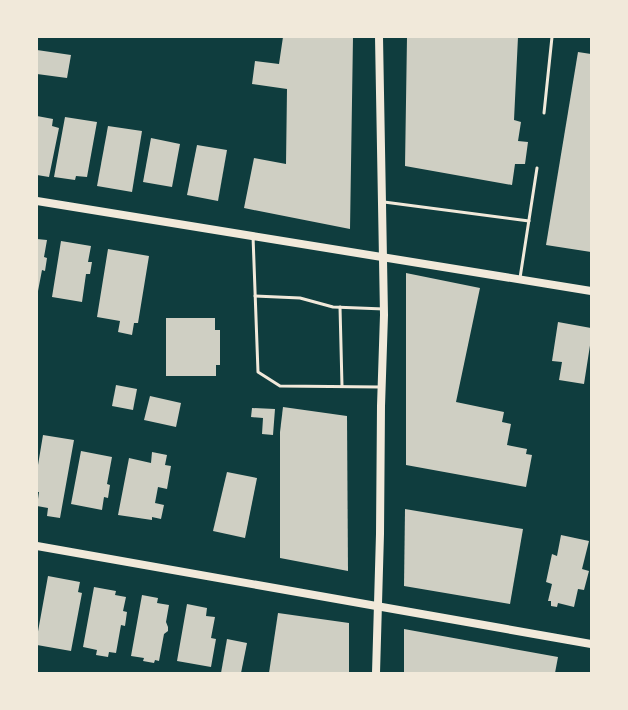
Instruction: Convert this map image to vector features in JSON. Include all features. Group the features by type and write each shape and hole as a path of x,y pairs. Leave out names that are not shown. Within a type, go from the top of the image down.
{"main road":[{"path":"376,673 384,310 379,37"},
{"path":"37,201 591,292"},
{"path":"37,546 591,644"}],"lane":[{"path":"544,113 552,37"},
{"path":"519,280 537,168"},
{"path":"382,202 529,221"},
{"path":"253,236 258,372 280,386 382,386"},
{"path":"255,296 300,298 333,307 384,310"},
{"path":"340,307 342,386"}],"building":[{"path":"283,37 353,37 350,229 244,208 254,158 286,164 287,89 252,84 255,61 279,64"},
{"path":"407,37 518,37 514,120 521,122 518,141 528,142 525,164 515,164 512,185 405,166"},
{"path":"37,50 71,55 67,78 37,74"},
{"path":"578,52 591,54 591,252 546,245"},
{"path":"37,116 53,119 52,126 59,128 49,177 37,175"},
{"path":"65,117 97,122 87,177 76,176 75,180 54,177"},
{"path":"108,126 142,131 132,192 97,186"},
{"path":"151,138 180,144 172,187 143,182"},
{"path":"197,145 227,150 218,201 187,195"},
{"path":"37,239 47,240 44,257 47,258 45,271 42,270 38,291"},
{"path":"61,241 91,246 88,262 92,262 90,274 86,274 82,302 52,297"},
{"path":"108,249 149,256 138,323 134,323 132,335 118,332 120,321 97,317"},
{"path":"406,273 480,288 456,402 504,412 502,422 511,424 507,445 527,449 526,454 532,455 526,487 406,465"},
{"path":"166,318 215,318 215,330 220,330 220,365 216,365 216,376 166,376"},
{"path":"558,322 591,328 591,339 584,384 559,380 562,362 552,361"},
{"path":"116,385 137,389 133,410 112,406"},
{"path":"150,396 181,403 176,427 144,420"},
{"path":"283,407 347,416 348,571 280,558 280,432"},
{"path":"252,408 275,409 273,435 262,434 263,418 251,417"},
{"path":"43,435 74,440 60,518 47,516 48,508 37,506 39,492 37,492 37,471"},
{"path":"81,451 112,457 107,484 110,485 108,498 104,497 102,510 71,504"},
{"path":"152,452 167,455 165,465 171,466 167,489 158,487 155,503 164,505 161,519 152,517 152,520 118,515 129,458 151,463"},
{"path":"227,472 257,478 245,538 213,531"},
{"path":"405,509 523,529 510,604 404,586"},
{"path":"561,535 589,541 582,569 589,571 584,590 578,589 574,607 558,603 557,607 551,606 551,601 548,601 552,584 546,582 552,554 557,556"},
{"path":"48,576 80,582 78,592 82,593 71,651 37,645 37,637"},
{"path":"94,587 116,591 115,595 126,597 123,611 127,612 125,626 121,625 116,653 109,652 108,657 96,655 97,650 83,647"},
{"path":"142,595 158,598 157,603 169,605 166,622 168,631 164,634 159,661 155,660 154,663 143,661 144,658 131,656"},
{"path":"187,604 207,608 206,616 215,617 211,638 216,639 211,667 177,661"},
{"path":"278,613 349,623 349,673 269,673"},
{"path":"404,629 558,657 555,673 404,673"},
{"path":"227,639 247,643 241,673 221,673"}]}
